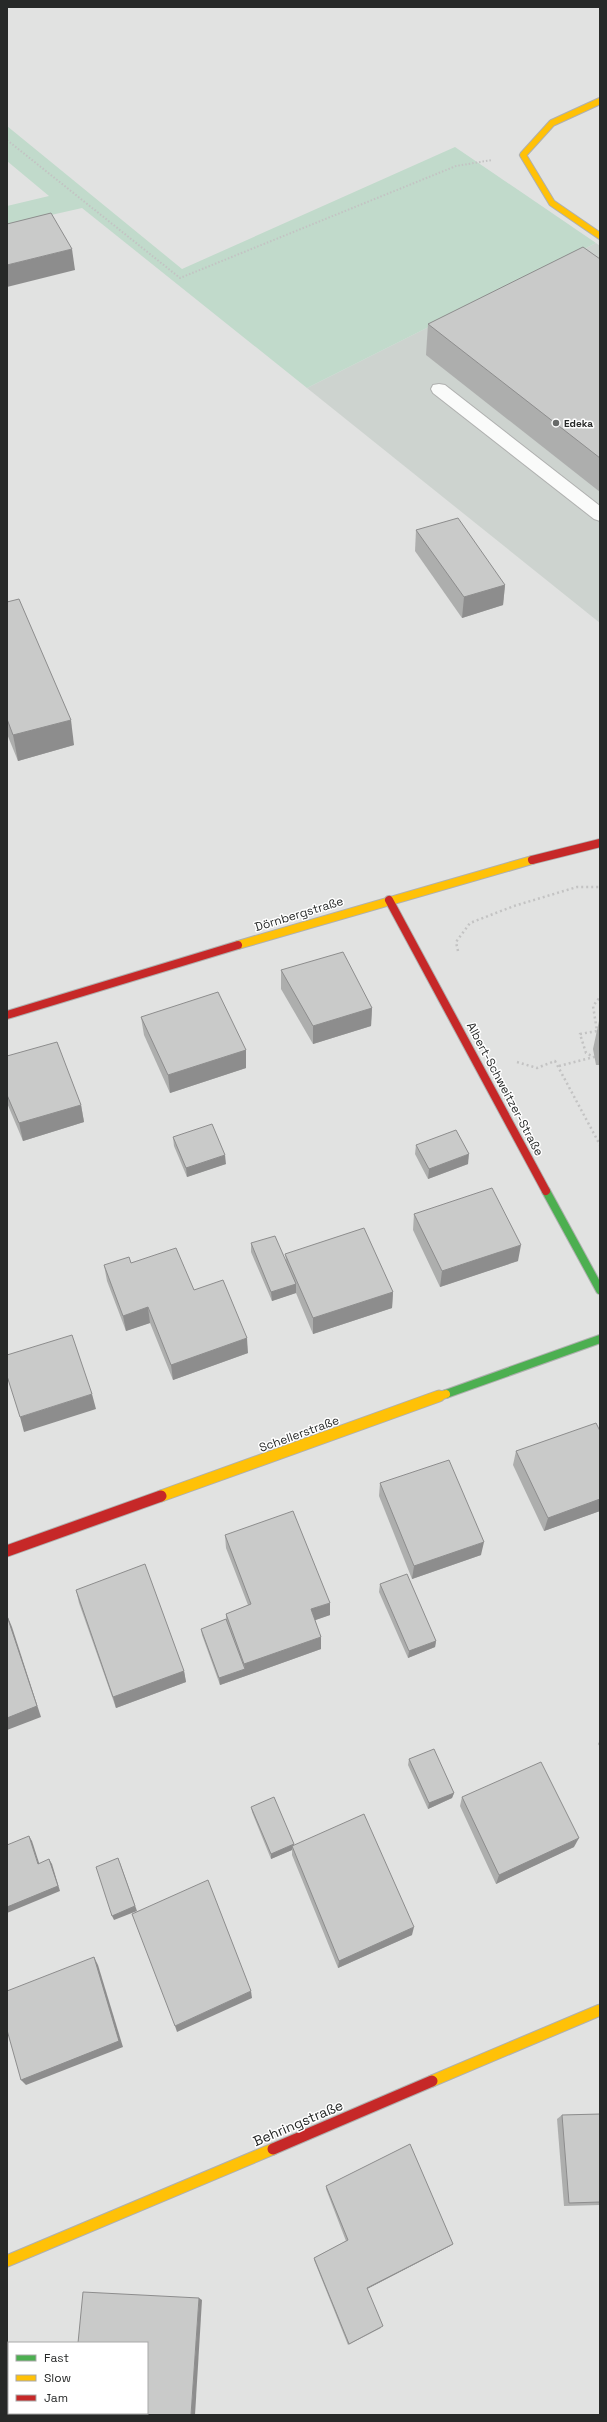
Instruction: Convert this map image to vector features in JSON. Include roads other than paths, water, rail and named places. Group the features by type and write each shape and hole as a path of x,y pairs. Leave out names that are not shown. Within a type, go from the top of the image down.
{"street":[{"path":"600,101 552,123 523,155 552,203 600,236"},
{"name":"Dörnbergstraße","path":"7,1015 389,900 573,848 600,843"},
{"name":"Albert-Schweitzer-Straße","path":"389,900 600,1290"},
{"name":"Schellerstraße","path":"7,1551 600,1339"},
{"name":"Behringstraße","path":"7,2261 600,2010"}],"lane":[{"path":"439,388 600,515"}],"place":[{"name":"Edeka","path":"556,423"}]}
